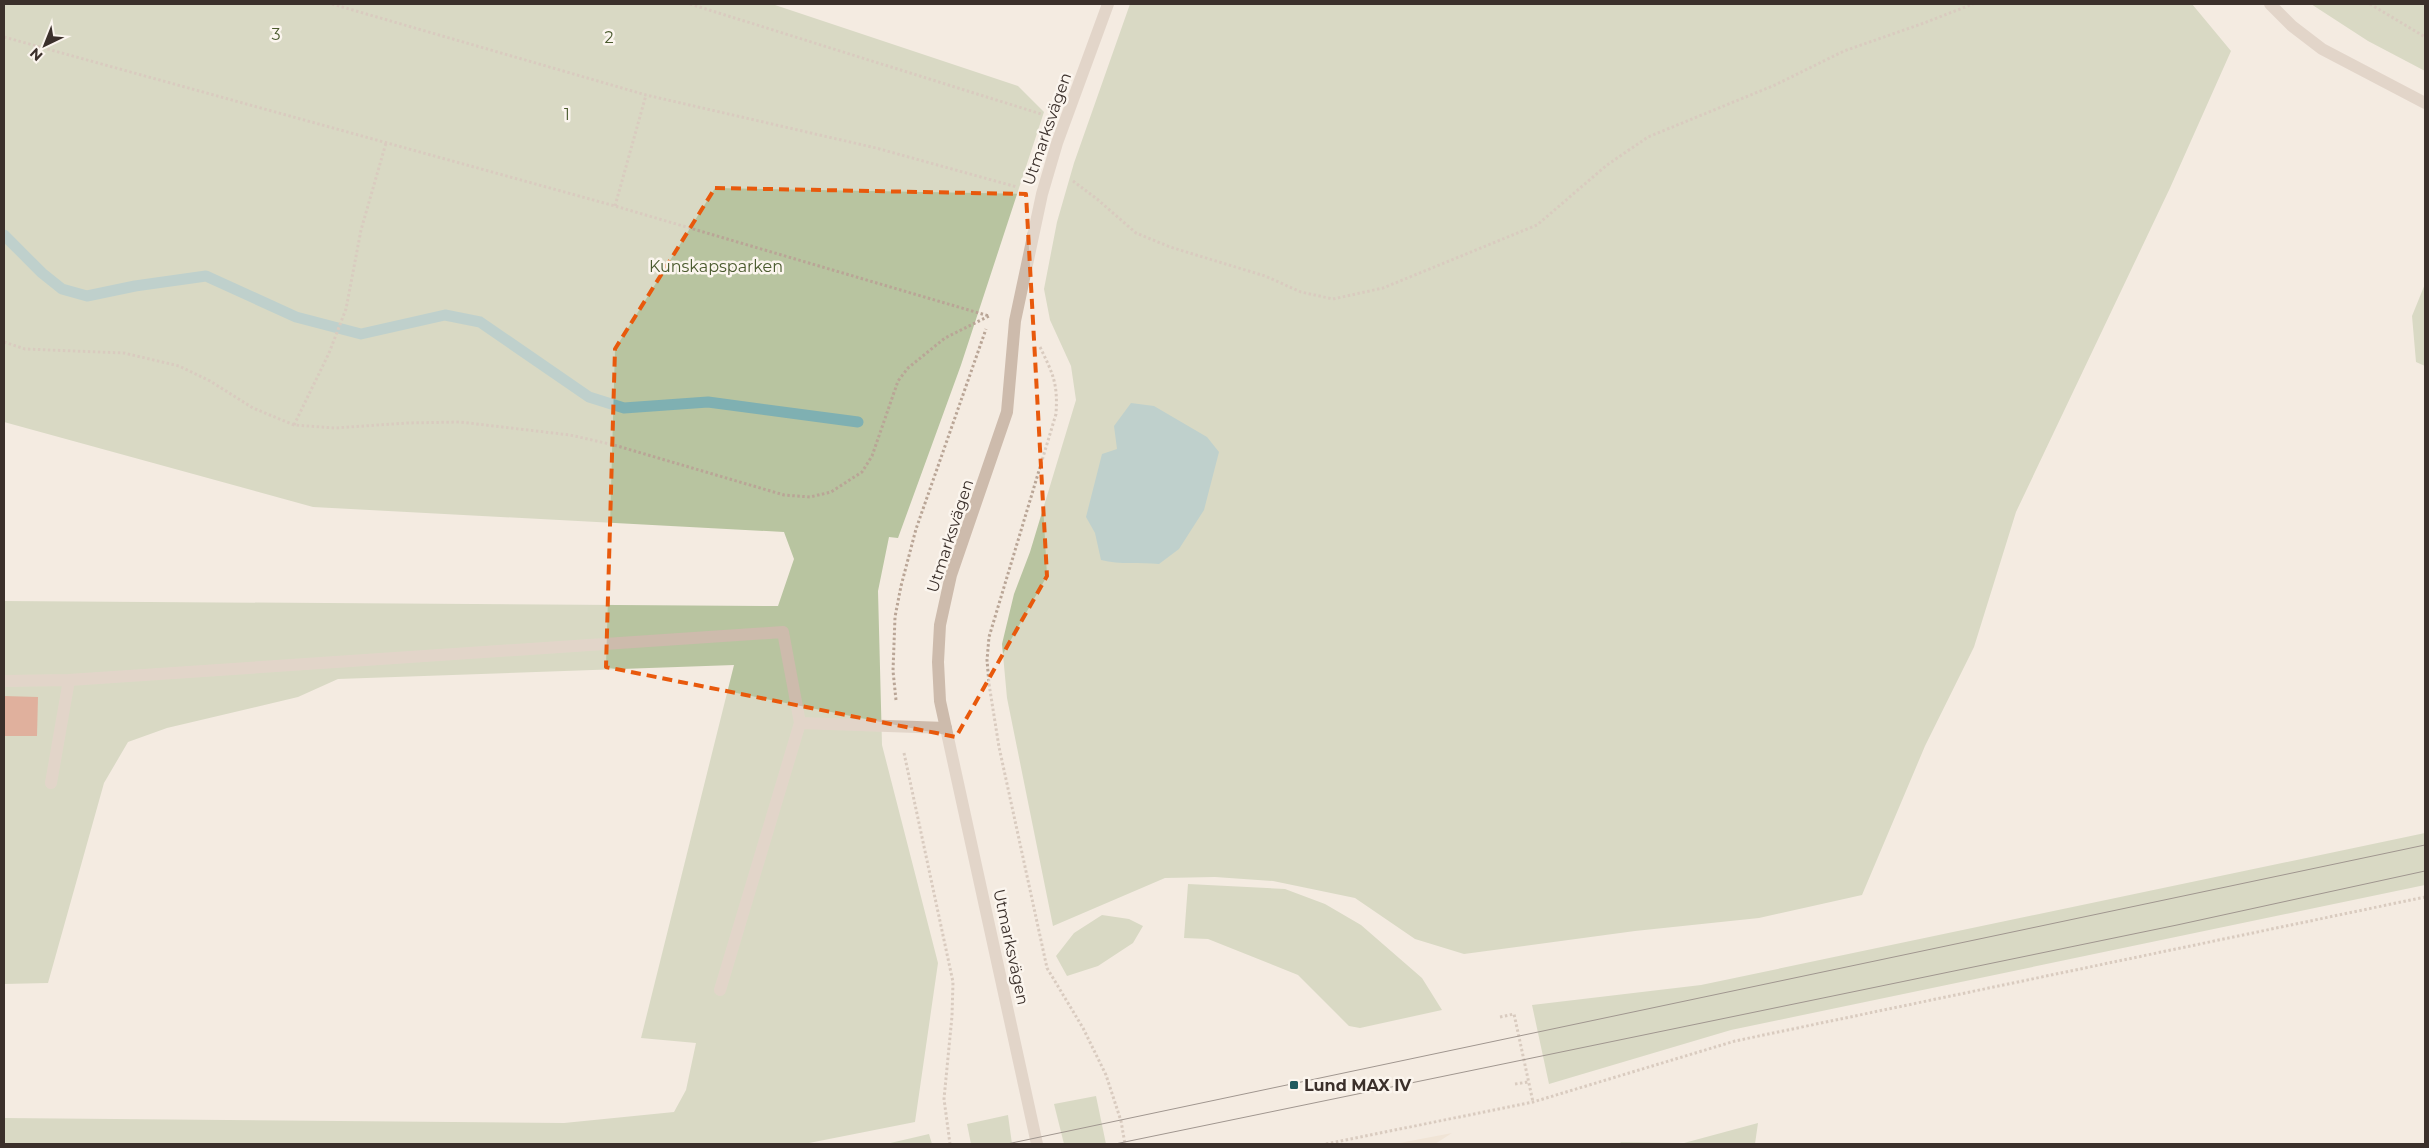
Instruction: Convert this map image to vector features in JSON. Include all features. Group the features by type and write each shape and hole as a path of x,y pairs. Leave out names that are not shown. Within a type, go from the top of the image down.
{"street":[{"name":"Utmarksvägen","path":"1037,1144 940,701 938,662 940,625 951,575 1007,412 1015,322 1042,194 1108,4"},
{"path":"2270,4 2292,26 2322,49 2425,103"},
{"path":"4,680 69,680 783,632 800,723 720,990"},
{"path":"51,783 69,680"},
{"path":"800,723 946,728"}],"path":[{"path":"332,4 646,95 876,148 1042,194"},
{"path":"690,4 1048,116 1065,124"},
{"path":"1048,173 1074,182 1136,233 1170,247 1265,276 1301,292 1333,299 1383,288 1537,225 1607,165 1648,138 1775,85 1844,50 1974,4"},
{"path":"2370,4 2425,37"},
{"path":"4,37 615,206 990,316 945,338 908,368 898,381 872,456 862,472 831,492 810,496 784,495 614,445 570,435 460,422 407,422 336,428 294,425 253,408 210,381 179,366 124,353 25,349 4,342"},
{"path":"615,206 646,95"},
{"path":"294,425 329,352 346,309 361,230 386,143"},
{"path":"1015,322 1033,332 1053,372 1057,400 1056,414 989,637 987,660 989,684 999,747 1047,968 1082,1028 1106,1075 1125,1144"},
{"path":"1326,1144 1533,1102 1735,1041 2425,897"},
{"path":"1500,1017 1514,1014 1533,1102"},
{"path":"1515,1084 1528,1082"}],"highlighted area":[{"path":"715,188 1026,194 1047,576 956,737 606,667 615,349"}],"green space":[{"name":"Kunskapsparken","path":"4,4 772,4 1018,86 1044,112 961,365 898,538 889,537 878,591 882,745 938,963 915,1122 804,1144 4,1144 4,1118 564,1123 674,1112 686,1090 696,1043 641,1038 734,665 338,679 298,697 167,728 128,742 104,783 48,983 4,984 4,601 778,606 794,559 784,532 313,507 4,422"},
{"path":"1130,4 2192,4 2231,51 2170,188 2016,512 1974,647 1925,746 1862,895 1759,918 1635,931 1464,954 1415,939 1355,898 1273,881 1215,877 1165,878 1053,926 1007,698 1002,644 1014,594 1030,552 1076,400 1071,366 1050,320 1044,289 1057,222 1074,163"},
{"path":"2311,4 2425,4 2425,71 2368,41"},
{"path":"2425,284 2425,366 2416,362 2412,316"},
{"path":"2425,833 2425,885 1731,1030 1549,1084 1532,1005 1701,985"},
{"path":"1188,884 1285,889 1325,904 1361,925 1422,978 1442,1010 1360,1028 1349,1026 1298,975 1208,939 1184,938"},
{"path":"1102,915 1129,919 1143,926 1133,943 1098,966 1067,976 1056,956 1074,933"},
{"path":"1096,1096 1106,1144 1064,1144 1054,1104"},
{"path":"1008,1115 1012,1144 971,1144 967,1124"},
{"path":"1758,1123 1755,1144 1622,1144 1620,1142 1684,1143"},
{"path":"929,1134 932,1144 886,1144"}],"shaded area":[{"path":"1452,1133 1435,1144 1394,1144"}],"water":[{"path":"1131,403 1154,406 1207,437 1219,452 1204,510 1179,549 1159,564 1101,560 1095,533 1086,517 1102,454 1117,449 1114,426"}],"building":[{"path":"4,696 38,697 37,736 4,736"}],"waterway":[{"path":"4,235 42,273 62,289 87,296 135,286 206,276 296,317 361,334 445,315 480,322 589,397 624,408 708,402 858,422"}],"tram line":[{"path":"1007,1144 2425,845"},
{"path":"1115,1144 2177,925 2425,871"}],"place":[{"name":"Lund MAX IV","path":"1294,1085"}],"park label":[{"name":"3","path":"276,34"},
{"name":"2","path":"609,37"},
{"name":"1","path":"567,114"}]}
